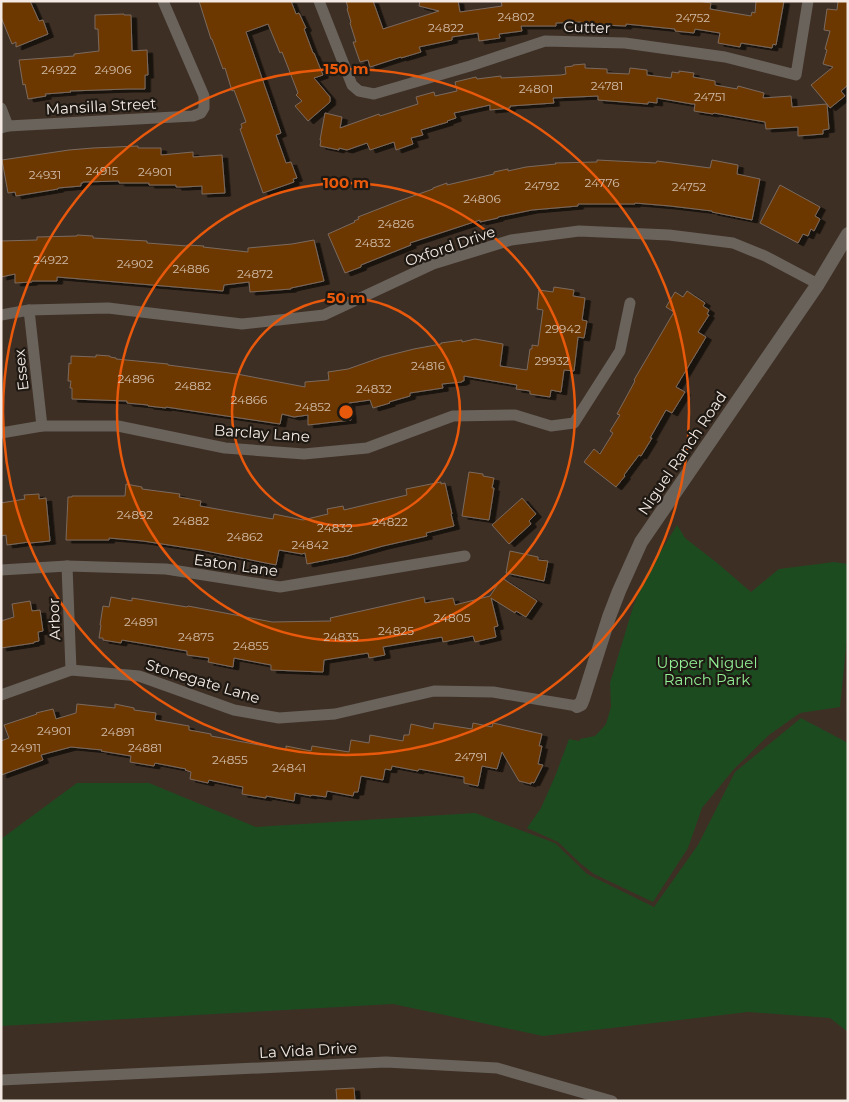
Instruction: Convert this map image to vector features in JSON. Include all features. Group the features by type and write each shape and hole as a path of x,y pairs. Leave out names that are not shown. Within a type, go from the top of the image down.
{"street":[{"name":"Mansilla Street","path":"5,127 193,116 201,113 204,108 204,96 162,1"},
{"name":"Cutter","path":"320,1 352,85 359,91 374,94 470,66 545,41 626,43 725,57 796,75 808,1"},
{"path":"1,108 5,127"},
{"name":"Oxford Drive","path":"1,315 29,310 108,308 242,324 324,315 433,264 511,240 579,231 669,235 733,243 765,256 818,284"},
{"name":"Niguel Ranch Road","path":"577,706 581,704 583,699 609,617 641,542 818,284 848,234"},
{"name":"Barclay Lane","path":"1,433 42,426 118,426 225,448 304,454 367,448 453,416 515,415 551,426 574,423 620,351 630,302"},
{"name":"Essex","path":"29,310 42,426"},
{"name":"Eaton Lane","path":"1,570 67,566 166,569 280,587 465,556"},
{"name":"Arbor","path":"67,566 71,670"},
{"name":"Stonegate Lane","path":"1,695 71,670 139,676 234,710 279,718 335,714 434,691 494,692 577,706"},
{"name":"La Vida Drive","path":"1,1080 386,1062 497,1068 612,1101"}],"green space":[{"name":"Upper Niguel Ranch Park","path":"677,525 685,538 751,592 779,569 834,562 848,564 848,628 840,707 800,713 769,735 734,769 702,808 688,848 653,902 594,874 558,842 527,828 541,808 569,739 579,741 580,739 595,736 606,724 611,707 610,683 633,607 646,575"},
{"path":"801,718 848,743 848,1032 830,1018 748,1012 543,1036 393,1004 1,1026 1,839 77,783 149,783 256,827 475,813 555,843 587,874 654,907 698,845 735,772"}],"building":[{"path":"1,1 30,1 39,21 43,20 48,34 16,47 16,42 12,44 1,17"},
{"path":"199,1 291,1 296,14 299,13 323,75 314,78 330,97 330,102 308,121 295,106 302,101 296,95 298,93 282,52 280,53 268,24 246,32 281,133 276,135 286,163 291,162 297,178 293,179 294,182 263,193 240,129 242,128 241,124 246,122 234,90 232,91 225,68 223,69 211,39"},
{"path":"346,1 373,1 383,29 439,11 419,6 420,1 458,1 460,12 502,6 501,1 698,1 711,3 710,9 751,16 752,12 755,13 756,1 784,1 776,45 773,44 772,48 741,43 740,47 718,43 720,33 695,29 694,33 626,24 626,26 602,25 602,28 581,27 581,22 556,23 556,26 521,26 522,31 499,34 500,38 479,41 478,33 452,37 452,40 419,47 421,52 370,67 368,60 360,62 353,42 356,42"},
{"path":"838,1 848,1 848,85 841,91 845,96 830,108 811,85 833,67 823,64 830,31 824,30 827,9 837,10"},
{"path":"95,15 131,15 132,51 147,50 148,75 145,75 145,89 70,91 45,94 46,96 28,99 25,84 23,85 19,60 74,56 74,54 99,51 98,29 95,29"},
{"path":"585,64 585,68 607,69 607,73 629,74 630,68 647,70 647,75 671,78 672,72 694,73 693,77 715,81 715,85 737,89 738,86 764,93 763,98 791,96 792,107 827,104 829,129 823,130 823,134 798,136 798,127 766,129 765,122 694,111 695,104 657,98 657,103 648,102 648,104 598,100 598,96 553,98 554,103 510,106 510,108 490,110 490,105 454,113 456,118 421,130 423,135 411,138 413,144 396,150 394,142 370,150 367,143 347,150 320,146 325,113 342,117 340,128 379,114 380,116 418,104 416,97 434,92 435,96 457,91 455,82 476,77 477,79 501,76 501,78 561,75 566,74 565,67"},
{"path":"138,146 138,148 161,148 161,155 193,152 193,157 222,155 225,193 202,194 202,186 176,187 176,185 149,185 149,183 119,183 119,181 83,182 81,186 58,188 16,196 15,192 8,193 2,160 69,150"},
{"path":"597,160 656,163 657,161 710,168 712,160 738,165 737,174 760,179 752,220 712,211 670,206 635,203 578,204 578,206 532,210 480,222 480,220 410,243 411,245 345,273 328,234 355,222 359,219 358,217 447,183 447,185 508,169 508,171 555,163 597,162"},
{"path":"780,185 820,207 815,216 820,219 814,231 811,229 808,236 803,234 798,243 760,223"},
{"path":"93,236 93,238 147,241 147,243 204,246 248,252 248,248 314,240 324,281 291,289 250,292 249,282 224,285 223,291 57,277 57,281 15,283 15,274 1,277 1,241 37,240 37,237"},
{"path":"554,287 574,290 573,296 585,298 582,320 587,321 584,338 578,337 574,371 564,370 561,392 551,390 550,397 530,394 530,391 516,389 517,385 464,376 464,381 462,382 442,384 443,388 410,393 410,396 373,408 370,400 349,403 351,420 308,425 308,415 294,417 282,414 280,424 127,403 127,401 72,399 71,381 68,381 71,356 96,357 96,355 237,374 305,387 305,382 329,380 328,372 348,369 382,357 414,349 441,343 475,339 503,344 500,366 527,370 530,349 532,349 532,345 538,346 543,310 537,309 539,290 553,292"},
{"path":"687,291 705,303 703,306 709,310 707,314 709,315 698,332 706,337 676,387 685,392 672,413 666,410 641,456 639,455 616,487 584,462 594,449 600,454 613,433 610,431 620,415 617,414 634,380 674,312 666,307 675,292 683,297"},
{"path":"469,472 494,478 489,520 462,516"},
{"path":"441,482 441,484 445,483 454,526 426,533 427,536 307,564 305,553 279,550 276,565 143,541 109,538 109,540 66,540 68,497 125,496 126,484 142,487 142,489 180,494 179,497 201,501 200,506 273,519 274,514 303,520 328,514 327,509 343,506 344,510 407,495 406,489"},
{"path":"39,494 39,499 46,498 50,541 7,545 6,535 1,536 1,503 25,499 24,495"},
{"path":"522,498 536,514 529,521 531,524 509,544 492,525"},
{"path":"510,551 538,557 538,560 548,561 544,581 506,573"},
{"path":"502,578 537,601 526,617 516,611 515,613 491,598 498,626 494,627 496,637 475,642 473,636 443,642 442,637 383,647 385,655 369,658 368,653 324,660 323,672 271,670 271,665 234,658 233,667 208,662 209,658 187,655 187,651 122,640 121,643 99,638 103,606 109,607 111,597 132,601 132,598 188,606 272,622 331,621 330,618 424,597 425,603 453,598 455,605 490,596"},
{"path":"30,601 32,611 40,610 43,631 38,632 39,641 1,648 1,621 14,617 12,604"},
{"path":"77,704 115,708 115,704 134,708 134,710 156,713 155,720 189,726 189,730 286,750 286,746 311,751 312,746 349,752 351,740 369,743 370,735 403,741 404,735 409,735 411,724 433,729 434,723 472,729 473,723 492,727 493,723 542,734 539,746 542,746 538,764 543,765 534,783 519,781 502,752 497,769 482,766 478,786 464,783 464,777 392,766 391,770 385,769 383,780 361,776 358,792 354,792 353,796 327,791 326,797 295,793 294,801 242,794 243,787 209,780 208,783 190,779 191,772 186,769 155,763 154,766 130,762 131,756 102,750 71,747 41,755 43,760 1,775 1,741 9,738 4,725 53,709 56,719 76,713"},
{"path":"354,1088 355,1101 337,1101 336,1089"}]}
